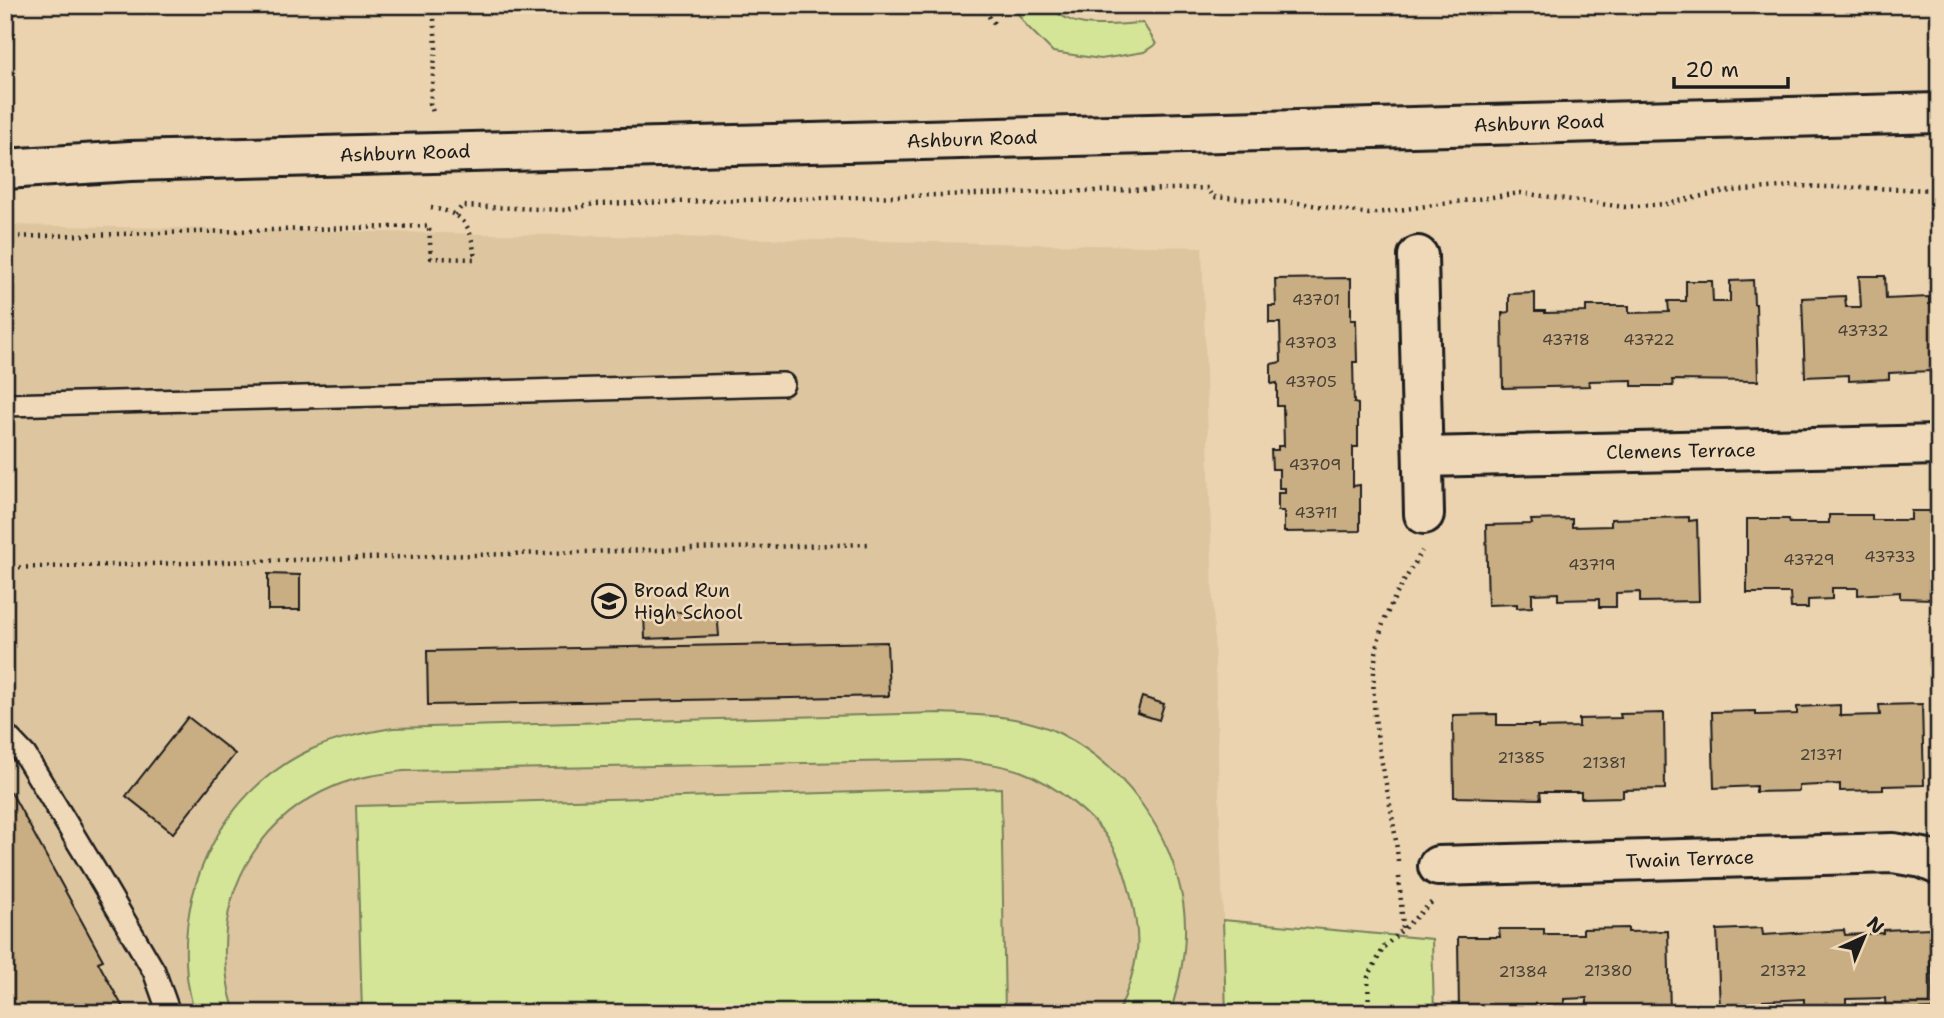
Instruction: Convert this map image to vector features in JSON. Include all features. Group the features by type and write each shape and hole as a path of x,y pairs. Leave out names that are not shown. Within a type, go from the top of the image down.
{"main road":[{"name":"Ashburn Road","path":"5,169 130,161 1939,113"},
{"path":"1418,256 1424,507"},
{"name":"Clemens Terrace","path":"1423,457 1939,445"},
{"name":"Twain Terrace","path":"1449,866 1894,853 1923,858 1939,865"}],"lane":[{"path":"5,405 783,384"},
{"path":"5,734 24,755 109,894 154,971 169,1013"}],"path":[{"path":"433,5 436,47 430,103 447,152"},
{"path":"980,5 998,27"},
{"path":"455,215 461,206 565,210 594,204 1208,188 1213,197 1299,203 1369,214 1521,193 1624,207 1666,204 1720,192 1793,186 1939,190"},
{"path":"5,237 429,226 431,258 475,259 472,234 463,221 446,210 431,208"},
{"path":"1404,929 1395,825 1382,774 1374,713 1375,666 1382,627 1397,595 1443,518 1424,507"},
{"path":"5,568 871,544"},
{"path":"1368,1013 1368,977 1384,947 1439,896 1461,894 1449,866"}],"shaded area":[{"name":"Broad Run High School","path":"5,225 1202,247 1226,1013 5,1013"}],"green space":[{"path":"1012,5 1050,5 1069,20 1093,25 1143,23 1156,44 1144,52 1101,59 1053,52 1026,25"},
{"path":"940,713 1017,720 1061,734 1105,764 1142,804 1168,850 1177,876 1185,916 1183,958 1170,1013 1118,1013 1134,967 1137,951 1136,926 1131,896 1117,853 1094,821 1071,801 1032,776 1004,767 957,760 403,771 343,783 310,799 288,814 269,832 253,853 240,876 226,927 227,977 236,1013 194,1013 187,976 186,941 190,907 199,874 231,815 253,790 280,768 310,750 351,736 393,728"},
{"path":"1001,788 1005,1013 362,1013 356,806"},
{"path":"1223,920 1432,939 1434,1013 1226,1013"}],"building":[{"path":"1859,276 1885,276 1886,299 1929,297 1929,304 1939,303 1939,378 1930,379 1930,371 1889,373 1889,379 1849,381 1849,375 1805,377 1802,298 1845,296 1846,307 1861,307"},
{"path":"1351,278 1351,320 1356,320 1354,403 1358,404 1358,447 1353,447 1353,486 1360,485 1360,531 1284,532 1284,511 1278,511 1278,493 1285,493 1285,488 1279,488 1279,469 1272,469 1271,450 1284,446 1283,406 1277,406 1277,383 1271,384 1271,364 1281,362 1280,323 1269,323 1269,306 1276,306 1275,279"},
{"path":"1753,280 1758,381 1672,380 1673,386 1632,386 1632,380 1589,381 1590,386 1503,388 1502,313 1509,312 1509,294 1535,293 1535,311 1545,313 1586,312 1586,306 1629,306 1629,313 1669,312 1668,301 1686,301 1686,281 1712,281 1713,302 1730,302 1730,281"},
{"path":"1911,511 1939,511 1939,591 1933,592 1933,599 1900,598 1900,592 1858,595 1858,588 1832,588 1832,599 1808,600 1808,608 1791,608 1790,593 1747,593 1747,519 1829,523 1829,515 1872,515 1872,520 1911,520"},
{"path":"1689,517 1689,521 1697,520 1699,601 1640,602 1640,592 1616,593 1616,607 1599,607 1599,599 1558,600 1558,593 1532,594 1532,607 1517,608 1517,604 1488,605 1486,525 1532,524 1531,520 1572,519 1572,527 1611,526 1611,519"},
{"path":"268,574 300,575 300,610 268,610"},
{"path":"717,611 719,636 645,639 644,613"},
{"path":"887,642 889,696 428,705 427,651"},
{"path":"1142,697 1164,704 1159,720 1137,713"},
{"path":"1922,704 1924,785 1840,791 1840,784 1799,786 1799,791 1756,792 1756,786 1714,788 1712,712 1797,714 1797,707 1840,705 1840,716 1880,715 1879,705"},
{"path":"1664,713 1665,789 1623,790 1623,797 1581,798 1581,792 1540,792 1541,799 1454,797 1453,715 1497,714 1497,725 1538,725 1538,728 1579,727 1579,719 1621,718 1620,714"},
{"path":"188,717 235,754 173,833 126,796"},
{"path":"11,792 103,960 98,962 126,1013 5,1013 5,795"},
{"path":"1628,928 1628,932 1668,931 1670,1012 1628,1013 1628,1008 1587,1008 1587,998 1564,999 1564,1004 1503,1005 1503,1013 1459,1013 1458,937 1500,937 1499,929 1544,929 1544,934 1583,934 1583,929"},
{"path":"1762,928 1763,935 1844,930 1845,935 1930,928 1933,1009 1886,1013 1885,998 1846,999 1846,1006 1804,1007 1804,999 1763,1001 1763,1009 1720,1010 1717,930"}],"place":[{"name":"Broad Run High School","path":"609,601"}]}
